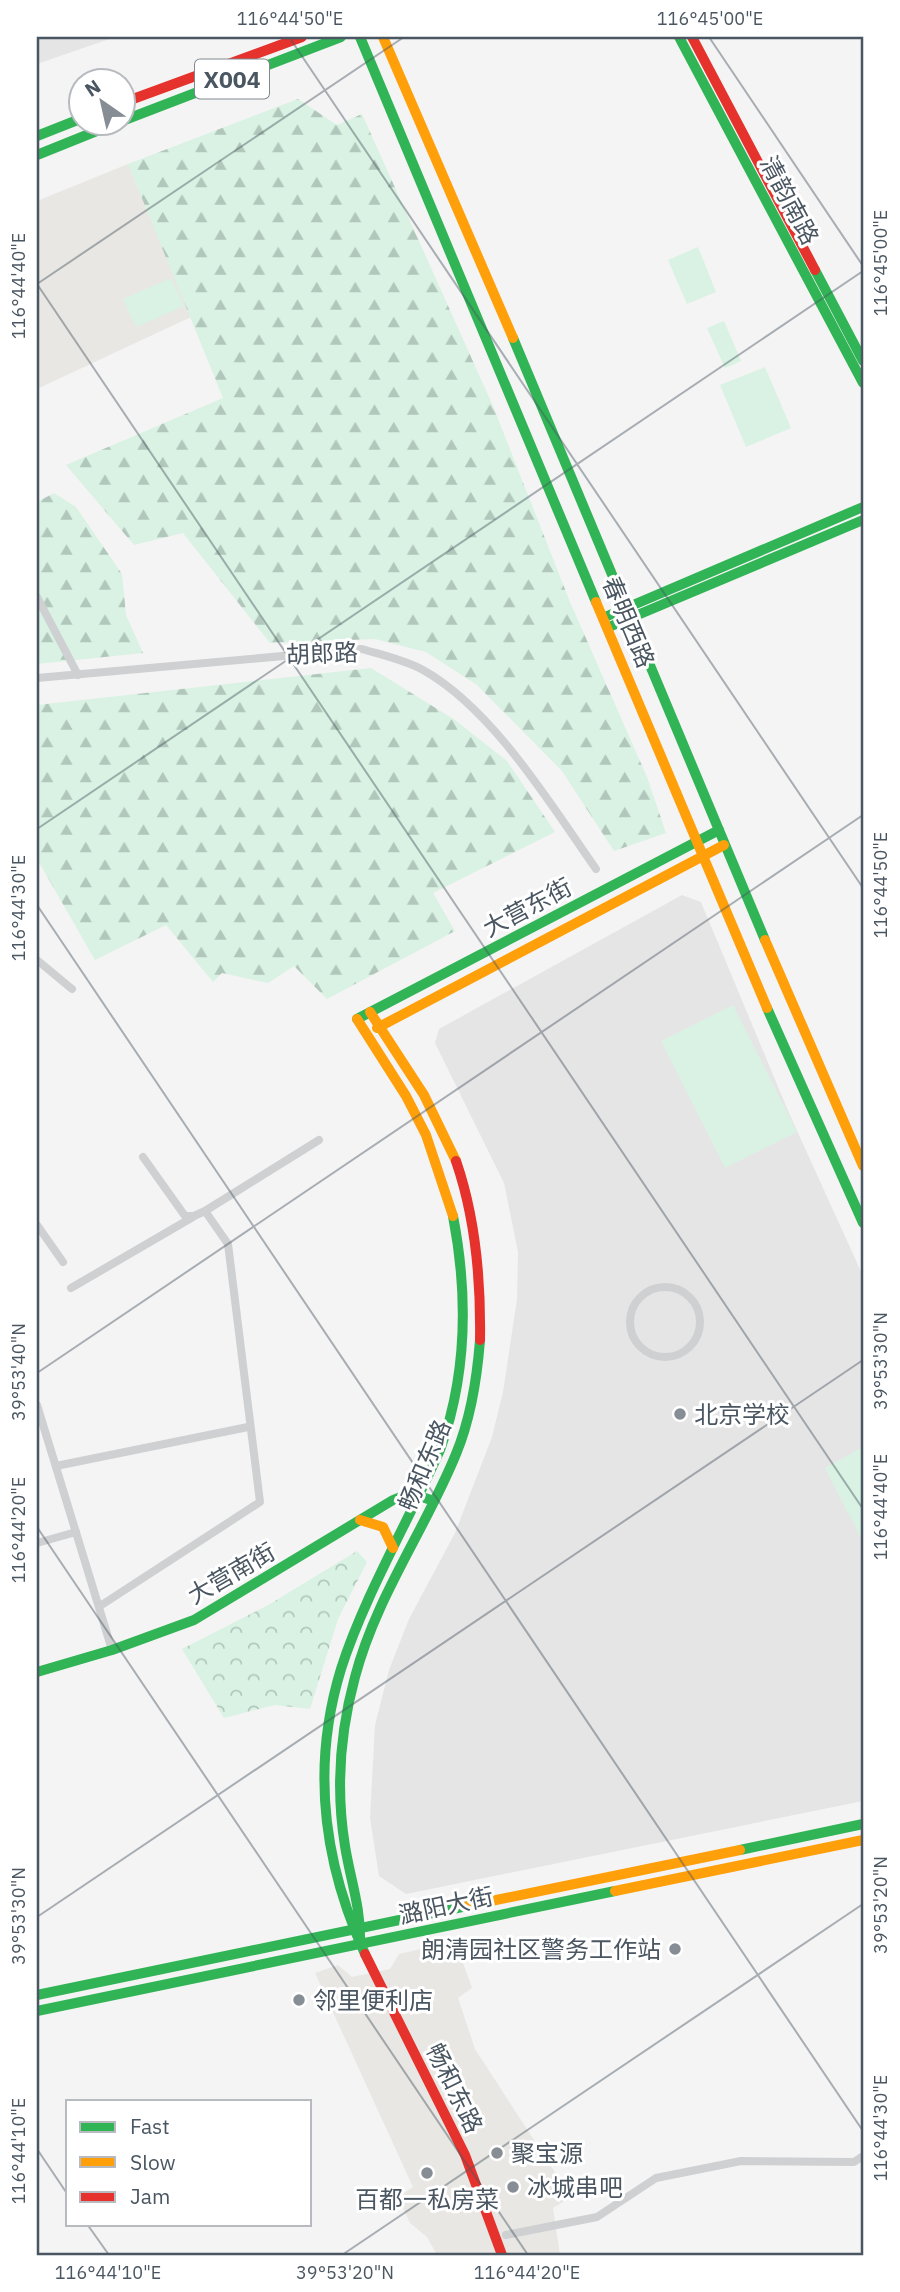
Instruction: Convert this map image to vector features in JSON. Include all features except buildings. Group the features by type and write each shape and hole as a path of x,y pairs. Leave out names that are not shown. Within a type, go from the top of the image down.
{"main road":[{"name":"X004","path":"136,98 302,37"},
{"name":"X004","path":"136,116 341,37"},
{"name":"春明西路","path":"360,37 775,1026 863,1223"},
{"name":"春明西路","path":"383,37 629,612 830,1097 863,1166"},
{"name":"清韵南路","path":"679,37 863,383"},
{"name":"清韵南路","path":"692,37 863,361"},
{"path":"37,136 66,125"},
{"name":"X004","path":"37,155 85,136"},
{"path":"607,622 863,508"},
{"path":"629,612 863,520"},
{"name":"大营东街","path":"355,1020 719,831"},
{"name":"大营东街","path":"366,1034 724,845"},
{"name":"畅和东路","path":"370,1012 415,1074 452,1150 476,1247 480,1300 478,1361 458,1451 376,1618 355,1676 341,1741 340,1793 345,1846 359,1944 475,2179 502,2255"},
{"name":"畅和东路","path":"355,1020 387,1062 431,1146 447,1187 459,1236 464,1322 457,1386 441,1446 393,1548 340,1672 327,1752 326,1827 338,1890 357,1926"},
{"name":"大营南街","path":"37,1672 112,1650 194,1620 393,1500 410,1493 419,1494"},
{"path":"419,1494 434,1501"},
{"path":"360,1520 383,1527 393,1548"},
{"name":"潞阳大街","path":"37,1995 357,1926 863,1824"},
{"name":"潞阳大街","path":"37,2011 863,1840"}],"street":[{"path":"37,597 78,675"},
{"name":"胡郎路","path":"37,678 362,649 421,669 451,688 478,713 546,797 596,869"},
{"path":"37,960 72,989"},
{"path":"71,1287 319,1140"},
{"path":"143,1157 185,1216 194,1216"},
{"path":"100,1606 260,1502 248,1427 228,1244 205,1210"},
{"path":"37,1225 62,1262"},
{"path":"657,1287 679,1289 688,1296 699,1315 697,1336 690,1347 668,1357 645,1352 631,1332 632,1308 646,1292 657,1287"},
{"path":"37,1405 112,1650"},
{"path":"56,1466 248,1427"},
{"path":"37,1443 48,1440"},
{"path":"37,1543 76,1532"},
{"path":"506,2235 597,2217 656,2178 741,2161 854,2162 863,2156"}],"shaded area":[{"path":"37,37 115,37 37,64"},
{"path":"128,164 191,317 37,389 37,201"},
{"name":"北京学校","path":"682,895 701,902 789,1113 863,1276 863,1801 406,1894 379,1876 370,1818 375,1725 389,1670 409,1619 455,1533 492,1437 503,1392 517,1299 518,1252 504,1183 435,1043 439,1029"},
{"path":"455,1941 472,1988 458,1998 475,2049 571,2197 553,2208 560,2255 437,2255 427,2237 410,2223 398,2197 413,2187 315,1973 338,1965 352,1977 390,1969 399,1954"}],"green space":[{"path":"298,99 337,125 362,114 493,406 570,602 647,777 666,833 614,851 562,771 477,685 426,652 375,639 270,643 183,533 134,545 66,465 223,398 128,164"},
{"path":"698,247 716,292 687,304 668,260"},
{"path":"171,278 184,306 136,327 123,299"},
{"path":"724,321 741,361 725,368 707,328"},
{"path":"765,367 791,428 746,447 720,385"},
{"path":"54,493 76,507 122,574 126,615 143,653 37,664 37,502"},
{"path":"371,668 455,720 507,761 555,832 433,893 455,931 327,999 294,966 268,983 222,973 213,982 166,925 95,960 37,859 37,705"},
{"path":"733,1005 797,1132 725,1168 661,1041"},
{"path":"863,1447 863,1542 825,1468"},
{"path":"357,1551 367,1562 338,1619 310,1709 275,1705 224,1718 182,1649 270,1604"}],"traffic: fast":[{"path":"136,116 341,37"},
{"path":"360,37 596,602"},
{"path":"679,37 863,383"},
{"path":"37,136 66,125"},
{"path":"37,155 84,136"},
{"path":"815,270 863,361"},
{"path":"513,338 765,940"},
{"path":"605,617 863,507"},
{"path":"609,627 863,520"},
{"path":"357,1019 719,830"},
{"path":"767,1008 863,1223"},
{"path":"365,1954 339,1884 331,1849 324,1778 326,1742 341,1669 351,1642 374,1587 440,1450 449,1422 460,1364 463,1305 453,1216"},
{"path":"360,1941 359,1917 342,1825 340,1783 350,1698 375,1619 444,1482 461,1440 472,1398 480,1340"},
{"path":"37,1672 112,1650 194,1620 393,1500 410,1493 434,1501"},
{"path":"740,1850 863,1824"},
{"path":"37,2011 615,1891"},
{"path":"37,1995 467,1906"}],"traffic: slow":[{"path":"383,37 513,338"},
{"path":"596,602 767,1008"},
{"path":"377,1028 724,845"},
{"path":"765,940 863,1166"},
{"path":"370,1012 424,1095 456,1161"},
{"path":"357,1019 406,1096 426,1135 453,1216"},
{"path":"360,1520 383,1527 393,1548"},
{"path":"615,1891 863,1840"},
{"path":"467,1906 740,1850"}],"traffic: jam":[{"path":"136,98 302,37"},
{"path":"692,37 815,270"},
{"path":"456,1161 476,1249 480,1340"},
{"path":"365,1954 465,2155 502,2255"}],"place":[{"name":"北京学校","path":"680,1414"},
{"name":"朗清园社区警务工作站","path":"675,1949"},
{"name":"邻里便利店","path":"299,2000"},
{"name":"聚宝源","path":"497,2153"},
{"name":"百都一私房菜","path":"427,2173"},
{"name":"冰城串吧","path":"513,2187"}]}
